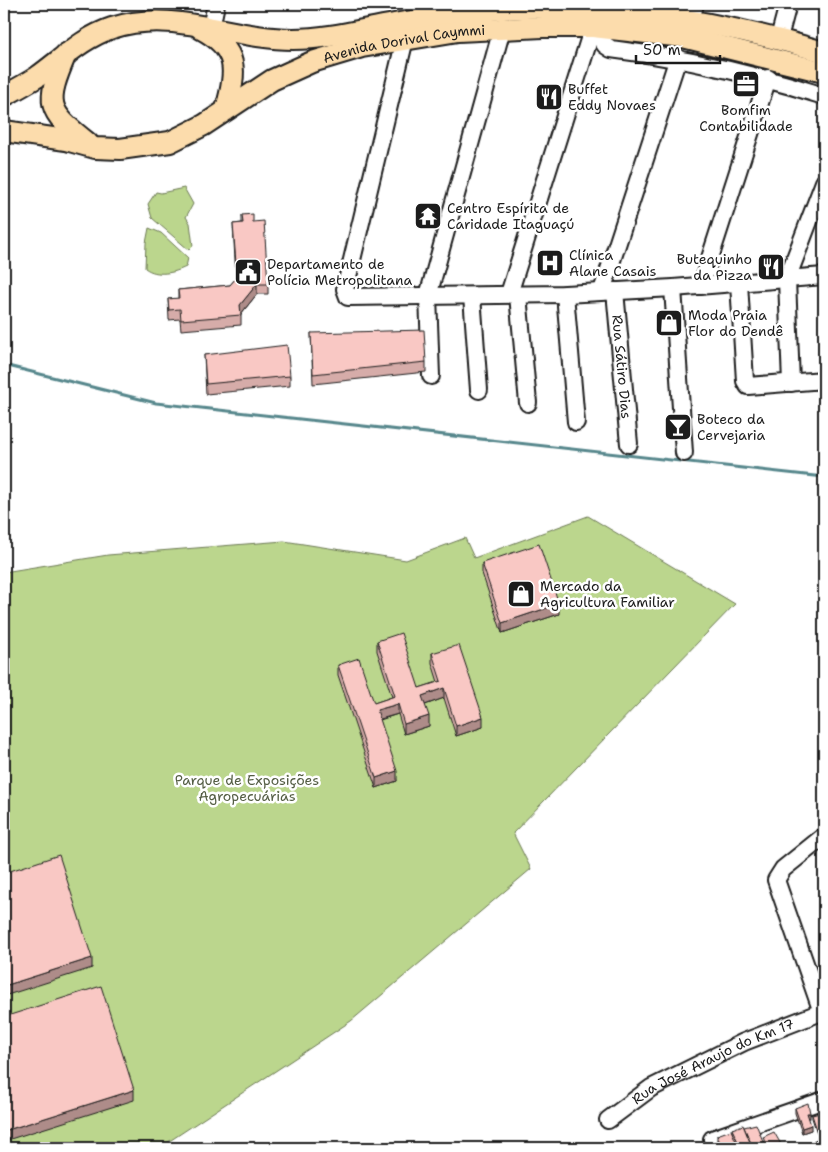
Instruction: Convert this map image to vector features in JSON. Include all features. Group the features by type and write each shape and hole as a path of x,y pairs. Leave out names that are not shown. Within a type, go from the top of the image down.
{"main road":[{"name":"Avenida Dorival Caymmi","path":"4,96 37,76 67,52 93,36 118,26 151,20 201,26 252,36 294,39 319,38 408,21 493,10 637,13 692,9 824,52"},
{"name":"Avenida Dorival Caymmi","path":"4,131 66,140 95,148 120,149 170,142 204,125 272,80 312,62 362,47 405,39 458,31 502,28 596,13 824,72"},
{"path":"201,26 215,36 231,54 234,77 226,109"},
{"path":"67,52 55,80 52,97 54,106 61,121 95,148"}],"street":[{"path":"201,26 216,4"},
{"path":"779,38 788,4"},
{"path":"596,13 605,45 611,49 678,58 768,78 824,96"},
{"path":"528,403 514,295 596,13"},
{"path":"431,376 428,296 502,28"},
{"path":"405,39 345,289 346,294 351,298 565,294 673,288 824,276"},
{"path":"609,291 678,58"},
{"path":"701,286 768,78"},
{"path":"791,383 787,278 824,182"},
{"path":"739,283 745,381 750,387 824,380"},
{"path":"673,288 684,453"},
{"name":"Rua Sátiro Dias","path":"609,291 628,444"},
{"path":"565,294 576,422"},
{"path":"472,296 479,390"},
{"path":"823,1012 776,880 783,869 824,836"},
{"name":"Rua José Araujo do Km 17","path":"608,1120 652,1088 744,1042 823,1012"},
{"path":"712,1139 824,1100"},
{"path":"820,1148 824,1147"}],"green space":[{"path":"184,188 193,204 186,217 190,223 193,246 189,250 152,218 148,204 156,192 161,193"},
{"path":"149,228 161,233 188,258 186,267 165,273 150,271 145,268"},
{"name":"Parque de Exposições Agropecuárias","path":"588,516 735,604 513,833 531,869 351,1021 159,1148 4,1148 4,572 108,555 284,541 406,560 465,538 474,558"}],"building":[{"path":"253,214 253,222 264,221 268,284 257,284 240,305 241,315 181,320 180,309 169,310 168,299 179,298 178,290 230,285 237,277 233,224 243,223 242,215"},
{"path":"424,330 426,362 313,374 311,333"},
{"path":"287,345 290,376 206,384 204,355"},
{"name":"Mercado da Agricultura Familiar","path":"539,544 559,604 502,623 482,563"},
{"path":"401,633 419,688 441,681 432,653 459,645 483,717 456,726 444,688 422,696 429,716 404,724 398,704 377,710 397,771 376,778 338,665 359,658 374,703 395,696 377,641"},
{"path":"59,855 92,958 4,986 4,873"},
{"path":"101,986 134,1090 4,1131 4,1017"},
{"path":"808,1103 810,1113 807,1113 811,1125 802,1128 795,1108"},
{"path":"820,1113 824,1123 824,1135 819,1136 812,1115"},
{"path":"756,1124 765,1146 753,1148 744,1127"},
{"path":"743,1125 752,1147 750,1148 741,1148 732,1129"},
{"path":"731,1130 739,1148 722,1148 717,1135"},
{"path":"774,1132 783,1148 767,1148 763,1137"}],"waterway":[{"path":"4,365 156,403 824,477"}],"place":[{"name":"Bomfim Contabilidade","path":"746,84"},
{"name":"Buffet Eddy Novaes","path":"549,97"},
{"name":"Centro Espírita de Caridade Itaguaçú","path":"428,216"},
{"name":"Clínica Alane Casais","path":"550,263"},
{"name":"Butequinho da Pizza","path":"771,267"},
{"name":"Departamento de Polícia Metropolitana","path":"248,272"},
{"name":"Moda Praia Flor do Dendê","path":"669,323"},
{"name":"Boteco da Cervejaria","path":"678,427"},
{"name":"Mercado da Agricultura Familiar","path":"521,594"}]}
